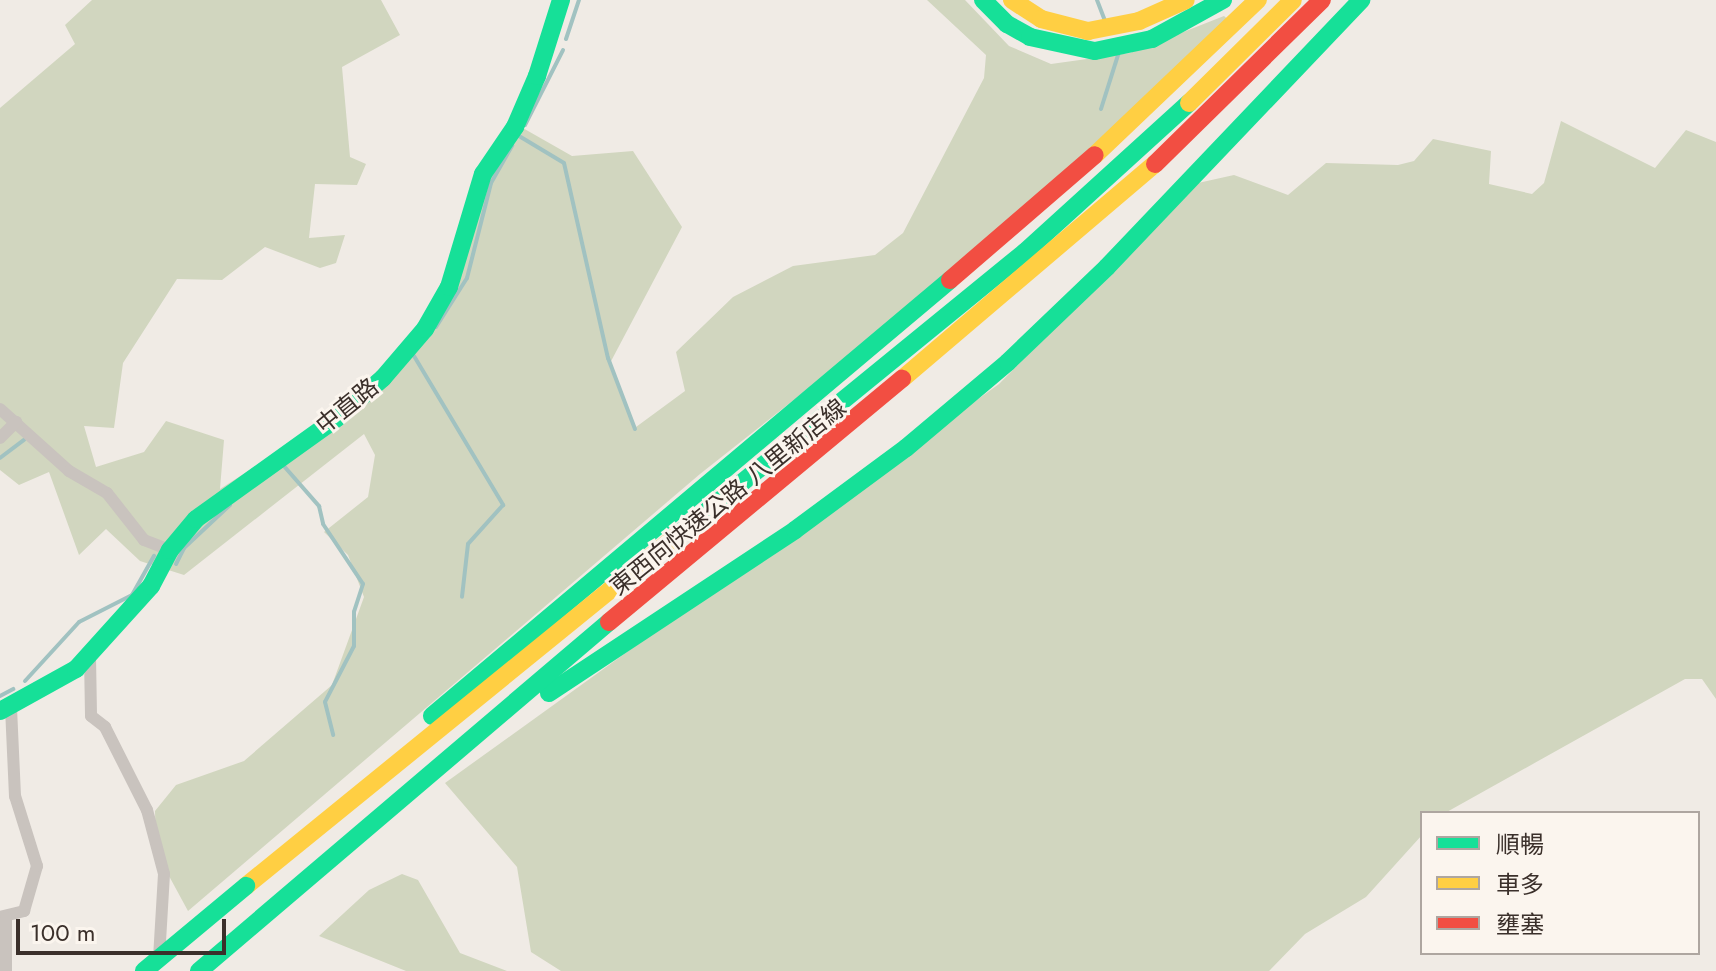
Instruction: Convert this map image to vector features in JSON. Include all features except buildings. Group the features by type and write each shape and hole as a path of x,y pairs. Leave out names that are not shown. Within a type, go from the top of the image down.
{"main road":[{"name":"中直路","path":"6,709 76,669 104,644 151,586 170,550 196,519 240,484 337,418 383,378 425,329 449,287 483,174 515,127 537,76 561,0"},
{"path":"983,0 1007,24 1030,37 1095,51 1152,39 1223,0"},
{"path":"1012,0 1041,19 1088,31 1139,21 1186,0"},
{"path":"341,809 395,747 1143,113 1258,0"},
{"name":"東西向快速公路 八里新店線","path":"144,971 900,355 1163,129 1293,0"},
{"name":"東西向快速公路 八里新店線","path":"199,971 752,501 914,372 1177,144 1322,0"},
{"path":"396,806 613,647 795,530 906,448 1008,362 1107,267 1361,0"}],"street":[{"path":"0,409 69,471 107,493 144,540 170,550"},
{"path":"0,438 16,422"},
{"path":"104,644 86,660 91,716 105,727 147,810 164,874 158,971"},
{"path":"6,709 15,796 37,866 24,911 3,918 6,971"}],"green space":[{"path":"92,0 381,0 400,35 342,67 350,157 366,164 357,185 315,184 309,238 345,235 336,263 320,268 265,247 222,280 177,279 123,363 114,428 84,426 96,467 144,452 166,421 224,440 220,489 320,425 410,340 449,276 514,123 572,156 633,151 682,227 609,365 636,427 685,391 676,352 733,297 793,266 875,255 903,233 984,78 986,55 927,0 965,0 1009,46 1051,64 1130,53 1224,16 1234,25 915,304 700,474 188,911 156,852 155,811 176,785 244,761 332,685 364,597 348,555 324,532 368,497 375,455 364,434 184,575 140,561 106,529 79,555 49,472 19,485 0,470 0,108 75,44 65,25"},
{"path":"1561,121 1655,168 1686,130 1716,142 1716,699 1702,679 1685,679 1449,811 1420,811 1420,837 1366,897 1305,934 1269,971 561,971 531,952 517,867 445,783 999,384 1198,183 1234,175 1288,195 1326,163 1398,165 1414,161 1433,139 1491,151 1489,184 1532,194 1544,183"},
{"path":"402,874 418,880 460,953 507,971 406,971 319,936 369,890"}],"waterway":[{"path":"566,39 579,0"},
{"path":"1097,0 1105,21"},
{"path":"525,125 563,50"},
{"path":"1101,109 1118,55"},
{"path":"519,136 564,163 608,358 635,429"},
{"path":"436,327 467,278 491,183 512,146"},
{"path":"414,356 503,505 468,544 462,597"},
{"path":"0,458 24,440"},
{"path":"283,465 319,506 323,524 363,584 354,612 354,646 325,702 333,735"},
{"path":"176,564 184,548 230,505"},
{"path":"25,681 79,622 132,595 154,556"},
{"path":"0,696 13,689"}],"traffic: fast":[{"path":"0,711 76,669 151,586 170,550 196,519 337,418 383,378 425,329 449,287 483,174 515,127 537,76 561,0"},
{"path":"983,0 1007,24 1030,37 1095,51 1152,39 1223,0"},
{"path":"549,693 795,530 906,448 1008,362 1107,267 1361,0"},
{"path":"679,534 1025,252 1189,103"},
{"path":"432,716 950,280"},
{"path":"199,971 609,622"},
{"path":"144,971 246,886"}],"traffic: slow":[{"path":"1012,0 1041,19 1088,31 1139,21 1186,0"},
{"path":"1095,155 1258,0"},
{"path":"1189,103 1293,0"},
{"path":"902,379 1155,164"},
{"path":"246,886 679,534"}],"traffic: jam":[{"path":"1155,164 1322,0"},
{"path":"950,280 1095,155"},
{"path":"609,622 902,379"}]}
